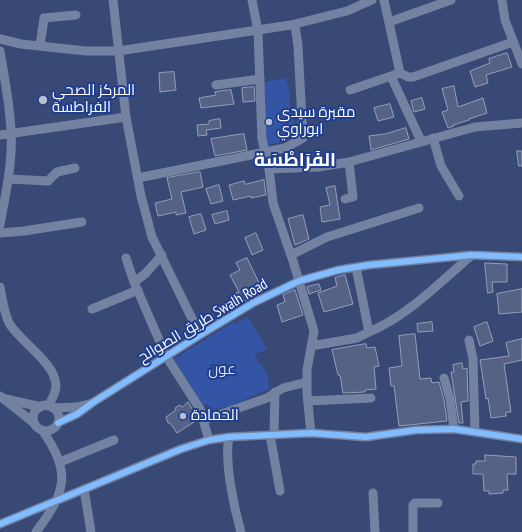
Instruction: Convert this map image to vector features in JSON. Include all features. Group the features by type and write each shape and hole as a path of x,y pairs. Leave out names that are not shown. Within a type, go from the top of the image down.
{"street":[{"path":"114,0 118,51 126,117 149,226 200,335"},
{"path":"252,0 258,31 262,139 269,169 273,203 291,255 314,331 307,382 311,433"},
{"path":"0,40 86,51 118,51 258,31 295,24 347,11 372,0"},
{"path":"384,0 389,22 396,74 421,141"},
{"path":"389,22 451,0"},
{"path":"502,0 505,20 522,64"},
{"path":"40,46 44,18 76,16"},
{"path":"138,178 285,148 301,140 304,135 295,24"},
{"path":"350,90 396,74 413,77 513,42"},
{"path":"0,51 11,135 8,180 0,225"},
{"path":"216,85 260,79"},
{"path":"0,135 11,135 126,117"},
{"path":"269,169 318,167 348,162 475,127 522,123"},
{"path":"433,138 441,166 459,196"},
{"path":"344,199 353,197 348,162"},
{"path":"8,180 48,181 57,172 75,168"},
{"path":"291,255 327,237 419,208"},
{"path":"0,233 24,232 82,222"},
{"path":"92,309 136,286 162,255"},
{"path":"311,346 357,338 385,326 406,311 472,256"},
{"name":"طريق الصوالح Swalh Road","path":"57,424 77,414 166,356 253,303 299,281 338,270 356,267 472,256 522,257"},
{"path":"126,258 136,286 166,356 200,408 209,440"},
{"path":"356,267 369,332"},
{"path":"0,287 5,312 9,322 49,368 55,378 55,394 47,407 35,412 34,423"},
{"path":"469,340 473,359 475,432"},
{"path":"444,378 450,399 454,429"},
{"path":"204,420 267,398 283,388 307,382"},
{"path":"275,392 272,435 280,491"},
{"path":"2,398 47,407 77,407 92,403"},
{"path":"2,398 42,430 54,447 60,462 62,480 58,501 36,532"},
{"path":"308,401 371,398"},
{"path":"47,407 58,414 54,447"},
{"path":"42,430 50,430 57,424"},
{"path":"0,524 35,511 181,449 209,440 229,437 311,433 360,437 416,430 454,429 522,439"},
{"path":"229,437 227,445 230,474 241,532"},
{"path":"60,462 114,440"},
{"path":"84,490 91,532"},
{"path":"373,493 375,532"},
{"path":"413,532 413,505 416,503 438,503"},
{"path":"35,511 43,524"}],"green space":[{"path":"285,78 289,92 291,111 299,134 289,136 289,139 266,146 262,82"},
{"name":"عون","path":"248,317 267,349 254,355 268,375 269,389 230,406 210,410 207,403 203,405 200,401 174,359 233,322 236,324"}],"building":[{"path":"507,53 512,67 486,75 488,83 475,87 470,71 490,63 489,59"},
{"path":"174,72 176,90 160,92 159,73"},
{"path":"454,86 458,107 483,98 487,113 448,128 442,112 448,110 442,89"},
{"path":"254,87 255,101 243,102 242,88"},
{"path":"231,90 234,104 201,108 199,98 216,95 215,92"},
{"path":"422,98 425,109 414,112 411,101"},
{"path":"390,104 394,117 378,121 374,108"},
{"path":"220,119 221,128 206,130 207,135 198,136 197,125 209,124 209,121"},
{"path":"406,128 409,139 371,150 369,136 385,134"},
{"path":"244,134 247,150 215,156 211,139"},
{"path":"517,151 522,151 522,166 519,166"},
{"path":"200,172 203,187 181,192 186,213 176,215 176,212 158,216 155,203 172,199 167,178"},
{"path":"264,180 266,195 251,198 251,196 233,200 229,185 244,181 245,184"},
{"path":"219,185 223,201 211,204 206,189"},
{"path":"335,186 340,219 322,222 320,207 330,205 326,188"},
{"path":"227,211 229,220 215,224 212,215"},
{"path":"201,214 206,230 194,234 189,217"},
{"path":"303,215 309,239 295,245 288,219"},
{"path":"256,233 263,250 252,255 245,238"},
{"path":"247,258 263,291 241,303 236,293 239,292 230,275 240,270 236,263"},
{"path":"485,263 507,264 507,282 492,282 493,292 488,293"},
{"path":"345,275 353,304 324,312 318,293 337,286 335,278"},
{"path":"319,284 321,290 309,294 307,287"},
{"path":"522,289 522,312 499,314 497,294"},
{"path":"295,290 303,315 282,322 277,305 285,302 283,295"},
{"path":"432,322 433,331 418,332 417,324"},
{"path":"487,322 493,341 480,346 474,327"},
{"path":"415,334 420,379 431,378 432,383 439,382 444,400 447,421 399,426 394,386 391,386 389,368 402,366 399,336"},
{"path":"522,339 522,360 504,364 511,412 506,412 506,416 491,418 488,398 486,399 480,360 509,356 506,343"},
{"path":"366,344 367,348 375,347 379,366 374,367 376,389 365,390 365,392 343,393 340,375 338,375 332,350"},
{"path":"462,363 463,369 467,368 468,401 461,402 463,423 459,423 451,372 454,372 453,365"},
{"name":"الحمادة","path":"188,402 197,420 177,433 170,423 168,423 166,417 176,410 175,408 180,405 182,407"},
{"path":"485,455 516,457 516,474 507,474 508,490 503,490 503,493 489,494 489,491 484,491 483,474 473,474 473,464 476,464 476,461 485,461"}],"cycle path":[{"path":"58,423 77,414 92,403 253,303 299,281 338,270 369,265 472,255 522,257"},
{"path":"0,524 181,449 209,440 229,437 311,433 366,437 416,430 454,429 522,439"}],"place":[{"name":"المركز الصحي الفراطسة","path":"43,100"},
{"name":"مقبرة سيدى ابوراوي","path":"269,122"},
{"name":"الحمادة","path":"183,416"}],"district":[{"name":"الفَرَاطْسَة","path":"295,161"}]}
